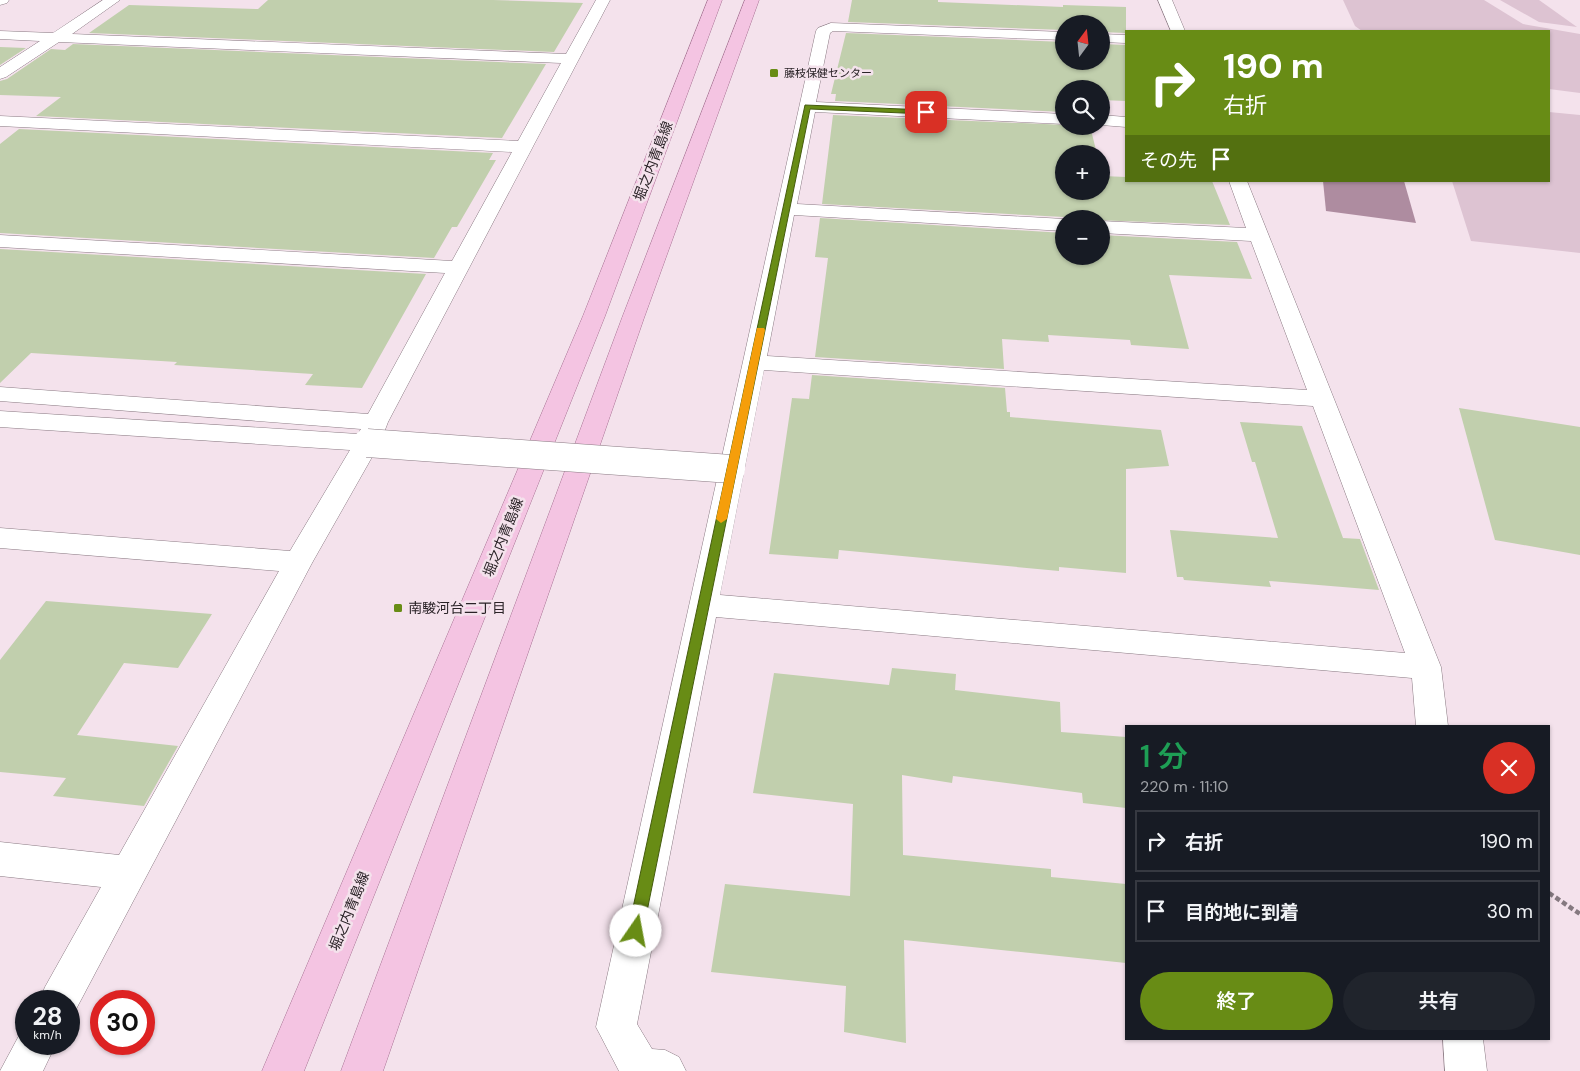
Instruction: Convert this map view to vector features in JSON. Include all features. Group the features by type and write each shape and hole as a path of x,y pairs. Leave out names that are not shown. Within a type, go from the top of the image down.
{"main road":[{"name":"堀之内青島線","path":"284,1071 594,316 715,0"},
{"path":"362,1071 630,327 752,0"}],"street":[{"path":"0,74 112,0"},
{"path":"65,990 298,562 372,433 603,0"},
{"path":"1165,0 1178,30"},
{"path":"666,1071 640,1068 616,1028 823,31 831,27 1055,36"},
{"path":"0,35 571,59"},
{"path":"1110,38 1125,39"},
{"path":"807,107 1055,119"},
{"path":"0,121 524,147"},
{"path":"1110,121 1125,122"},
{"path":"1238,182 1426,667 1432,725"},
{"path":"786,209 1055,224"},
{"path":"1110,227 1259,235"},
{"path":"0,241 459,268"},
{"path":"754,362 1322,399"},
{"path":"0,394 732,469"},
{"path":"0,420 372,433"},
{"path":"0,538 298,562"},
{"path":"703,605 1426,667"},
{"path":"0,860 129,873"},
{"path":"1463,1040 1466,1071"},
{"path":"21,1071 30,1055"}],"path":[{"path":"1550,895 1580,914"}],"shaded area":[{"path":"1343,0 1484,0 1523,24 1580,34 1580,93 1550,89 1550,30 1361,30 1355,26"},
{"path":"1500,0 1539,0 1577,27 1539,22"},
{"path":"1550,112 1580,115 1580,253 1471,241 1452,182 1550,182"},
{"path":"1323,182 1404,182 1416,223 1326,211"}],"building":[{"path":"268,0 493,0 583,3 554,52 89,33 129,5 258,9"},
{"path":"852,0 938,0 938,2 1063,7 1063,5 1126,7 1125,33 1110,32 1110,15 1055,15 1055,30 848,22"},
{"path":"846,33 1055,42 1055,70 1110,70 1110,44 1125,45 1125,101 1110,100 1110,80 1055,80 1055,112 835,101 836,94 831,94"},
{"path":"73,44 546,64 502,138 36,116 61,97 0,95 0,81 7,79 51,49 65,50"},
{"path":"0,47 26,48 0,65"},
{"path":"833,115 1055,125 1055,135 1092,135 1095,145 1055,145 1055,200 1110,200 1110,176 1125,177 1125,182 1212,182 1230,225 1110,221 1110,210 1055,210 1055,217 822,204"},
{"path":"19,129 493,153 489,160 496,160 457,227 452,227 434,258 0,233 0,144"},
{"path":"820,218 1055,232 1055,265 1110,265 1110,235 1237,242 1252,279 1169,275 1189,349 1131,345 1130,340 1048,335 1049,342 1002,339 1004,369 815,357 828,258 815,257"},
{"path":"0,249 426,274 362,388 305,385 313,374 174,365 177,362 31,353 0,383"},
{"path":"812,375 1005,388 1007,412 1010,412 1010,417 1161,430 1169,466 1126,469 1126,573 1059,567 1059,571 839,550 838,559 769,554 792,398 809,399"},
{"path":"1459,408 1580,427 1580,555 1495,540"},
{"path":"1240,422 1302,426 1343,538 1360,539 1379,590 1269,581 1271,587 1184,580 1183,577 1177,577 1170,530 1278,538 1255,462 1252,462"},
{"path":"46,601 212,614 178,668 124,663 77,735 178,746 144,806 53,796 66,778 0,772 0,660"},
{"path":"892,668 956,674 955,690 1060,702 1061,732 1125,737 1125,808 1083,803 1082,793 953,776 952,783 902,775 903,855 1051,869 1051,877 1125,884 1125,963 904,940 906,1043 844,1032 846,986 711,972 725,884 850,896 853,804 753,793 774,673 889,685"}],"slow traffic":[{"path":"721,519 761,330"}],"place":[{"name":"藤枝保健センター","path":"774,73"},
{"name":"南駿河台二丁目","path":"398,608"}],"route":[{"path":"636,931 807,107 926,112"}]}
